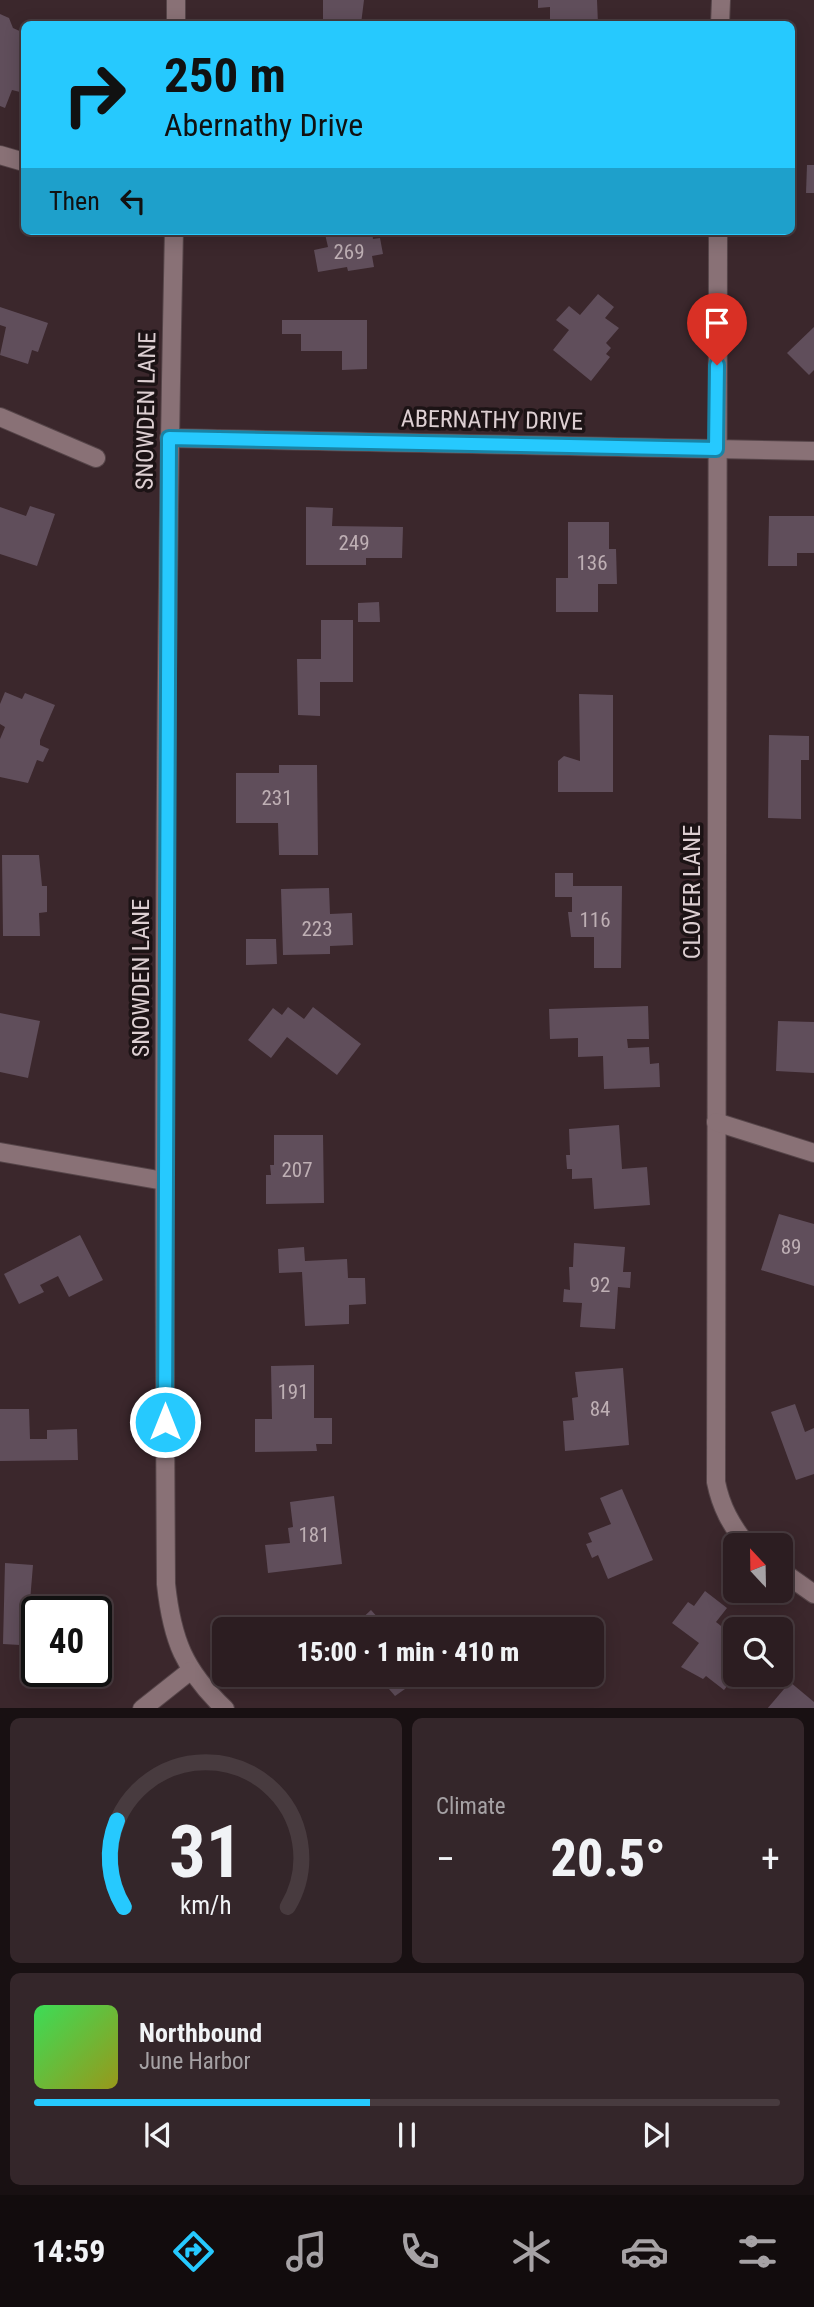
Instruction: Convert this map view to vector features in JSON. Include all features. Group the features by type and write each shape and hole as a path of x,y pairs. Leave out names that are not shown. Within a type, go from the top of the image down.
{"street":[{"path":"176,0 176,21"},
{"path":"720,21 721,0"},
{"path":"0,155 21,161"},
{"name":"SNOWDEN LANE","path":"174,235 169,438 164,1181 166,1584 172,1625 190,1671 224,1708"},
{"name":"CLOVER LANE","path":"718,235 716,1482 719,1499 730,1525 737,1533"},
{"path":"0,417 96,458"},
{"name":"ABERNATHY DRIVE","path":"169,438 814,451"},
{"path":"716,1122 814,1153"},
{"path":"0,1152 164,1181"},
{"path":"793,1579 814,1594"},
{"path":"143,1708 190,1671"}],"building":[{"path":"323,0 364,0 361,21 323,21"},
{"path":"538,0 597,0 598,21 550,21 550,7 538,8"},
{"path":"0,14 9,18 13,28 21,32 21,92 12,90 5,108 0,106"},
{"path":"807,165 814,165 814,193 806,193"},
{"path":"325,235 372,235 373,239 380,238 383,254 372,256 374,267 348,271 347,267 318,272 314,250 328,247"},
{"path":"598,294 614,307 605,318 619,328 606,343 611,348 606,354 610,357 591,381 553,350 569,330 556,320 569,306 580,315"},
{"path":"0,307 48,323 38,352 32,350 28,364 0,355 6,327 0,325"},
{"path":"282,320 367,320 367,369 342,370 342,351 301,351 301,334 282,334"},
{"path":"814,327 814,370 809,375 787,353"},
{"path":"30,506 55,514 37,566 0,554 0,507 26,516"},
{"path":"306,507 333,508 332,526 403,527 402,558 366,558 366,565 306,565"},
{"path":"769,516 814,516 814,553 797,553 797,566 768,566"},
{"path":"568,522 609,522 609,549 616,549 617,584 598,584 598,612 556,612 556,578 568,578"},
{"path":"379,602 380,622 358,622 358,603"},
{"path":"321,620 353,620 353,682 320,682 320,716 298,715 297,659 321,659"},
{"path":"5,692 22,699 25,693 55,705 40,740 40,745 49,749 43,762 37,760 28,783 0,777 0,739 5,727 0,724 0,704"},
{"path":"579,694 613,695 613,792 558,792 558,761 564,756 580,761"},
{"path":"769,735 809,736 809,760 801,760 801,819 768,818"},
{"path":"279,765 317,765 318,855 279,855 278,823 236,823 236,773 279,773"},
{"path":"2,855 39,855 42,886 47,886 47,912 39,913 40,936 3,936"},
{"path":"555,873 573,873 573,886 622,886 621,968 594,968 594,937 571,937 568,912 572,912 572,897 555,897"},
{"path":"329,888 330,914 352,913 353,945 330,946 330,954 283,955 281,889"},
{"path":"246,939 276,939 277,964 246,965"},
{"path":"648,1006 649,1039 627,1039 628,1048 649,1047 650,1064 659,1063 660,1087 604,1089 603,1056 578,1057 578,1038 550,1039 549,1009"},
{"path":"288,1007 304,1019 313,1007 361,1044 337,1075 287,1037 271,1058 248,1040 273,1008 282,1015"},
{"path":"0,1013 40,1021 28,1078 0,1072"},
{"path":"778,1021 814,1022 814,1073 776,1071"},
{"path":"619,1125 622,1169 647,1167 650,1205 594,1209 592,1178 572,1179 572,1169 567,1169 566,1155 570,1155 569,1129"},
{"path":"274,1135 323,1135 324,1203 266,1204 266,1175 271,1175 270,1165 274,1165"},
{"path":"779,1214 814,1224 814,1286 761,1270"},
{"path":"80,1235 103,1280 69,1297 58,1276 40,1285 44,1292 19,1304 4,1274"},
{"path":"574,1243 625,1247 623,1272 631,1272 630,1288 618,1287 615,1329 580,1327 582,1303 563,1302 564,1289 570,1290 569,1267 573,1267"},
{"path":"304,1247 305,1261 347,1259 348,1278 365,1278 366,1304 349,1305 349,1324 305,1326 302,1272 279,1273 278,1249"},
{"path":"314,1365 314,1418 332,1418 332,1444 316,1444 317,1451 255,1452 255,1419 272,1419 271,1366"},
{"path":"623,1368 629,1445 565,1451 563,1421 574,1420 572,1398 578,1397 575,1372"},
{"path":"795,1404 805,1432 814,1428 814,1474 796,1480 771,1412"},
{"path":"0,1409 29,1409 30,1439 47,1439 47,1430 77,1429 78,1460 0,1461"},
{"path":"622,1489 653,1560 608,1579 598,1555 592,1558 586,1544 592,1542 588,1533 611,1524 600,1498"},
{"path":"334,1496 342,1564 268,1573 265,1545 290,1543 288,1528 293,1527 290,1502"},
{"path":"5,1563 33,1565 30,1596 21,1596 21,1645 3,1644"},
{"path":"705,1591 727,1608 716,1622 723,1628 723,1687 726,1687 724,1690 706,1676 703,1679 681,1667 699,1643 672,1623 688,1602 694,1606"},
{"path":"371,1610 377,1617 363,1617"},
{"path":"793,1684 814,1702 814,1708 768,1708 786,1687 793,1687"},
{"path":"387,1687 408,1687 395,1696"}],"route":[{"path":"165,1422 169,438 716,449 717,365"}]}
